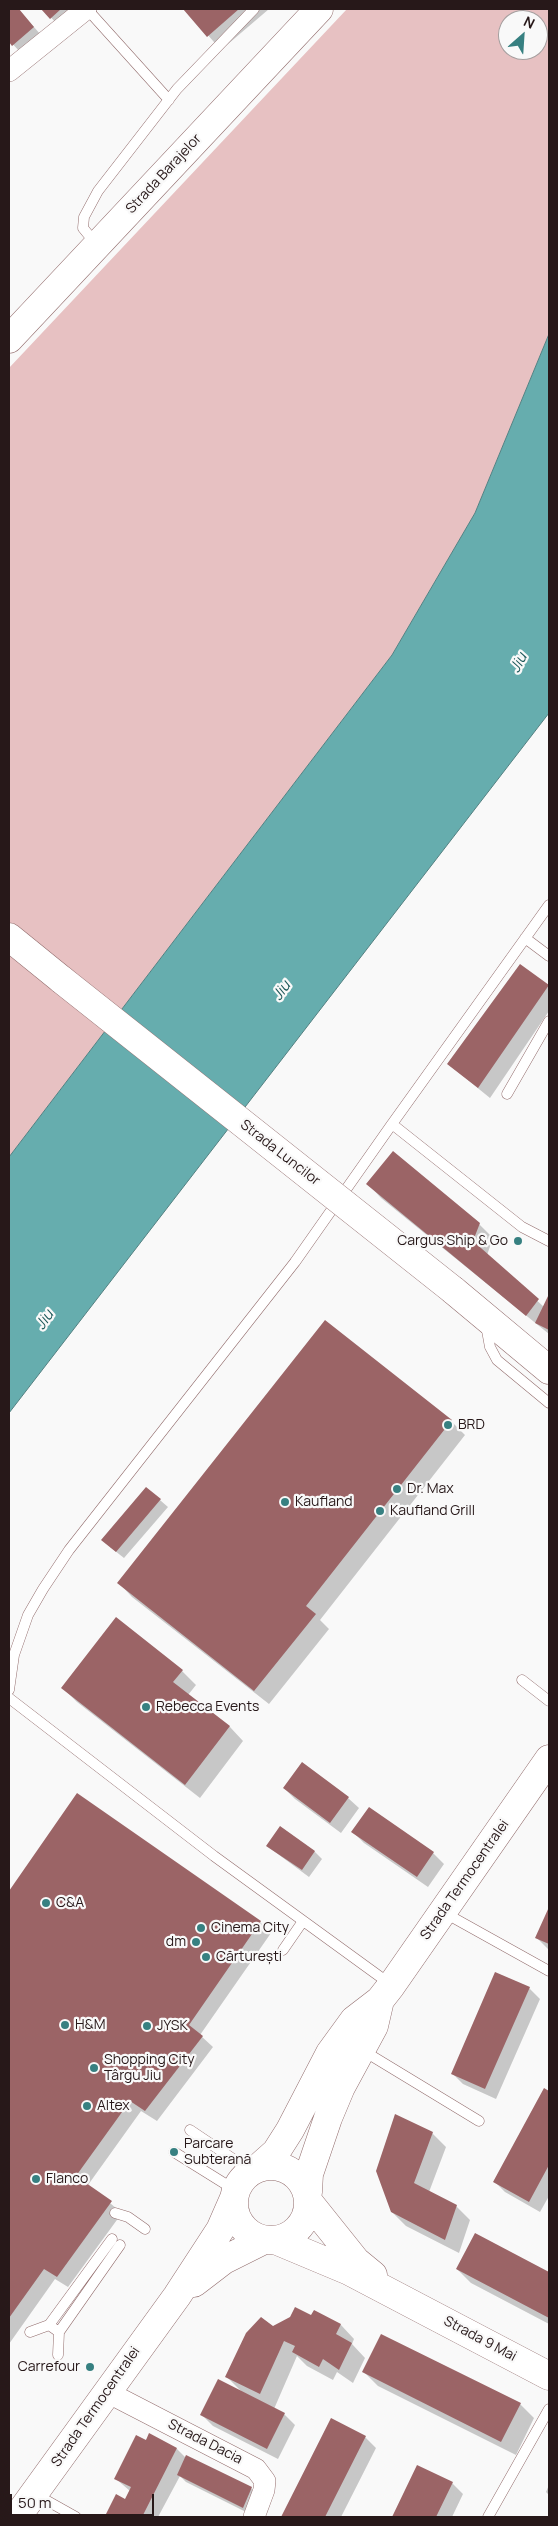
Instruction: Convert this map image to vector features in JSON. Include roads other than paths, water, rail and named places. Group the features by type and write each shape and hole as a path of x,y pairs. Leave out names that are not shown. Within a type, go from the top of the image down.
{"main road":[{"name":"Strada Barajelor","path":"9,339 318,9"},
{"name":"Strada Luncilor","path":"9,937 453,1290 549,1370"},
{"name":"Strada Termocentralei","path":"308,2197 309,2174 328,2118 341,2087 374,2026 386,1993 549,1759"},
{"name":"Strada Termocentralei","path":"17,2517 177,2296 220,2230 244,2182 276,2152 290,2130 330,2052 354,2020 386,1993"},
{"path":"269,2166 291,2171 299,2178 308,2197 307,2213 296,2232 270,2240 253,2236 238,2220 244,2182 269,2166"},
{"name":"Strada 9 Mai","path":"308,2197 356,2261 411,2302"},
{"name":"Strada Termocentralei","path":"177,2296 224,2260 270,2240"},
{"name":"Strada 9 Mai","path":"270,2240 349,2271 549,2376"}],"street":[{"path":"9,71 86,9"},
{"name":"Strada Dacia","path":"107,2392 256,2469 265,2480 264,2490 254,2517"}],"lane":[{"path":"86,9 169,100"},
{"path":"97,245 83,228 84,216 98,190 169,100 254,9"},
{"path":"9,1690 14,1655 28,1615 69,1550 295,1262 549,905"},
{"path":"526,938 549,956"},
{"path":"507,1094 549,1021"},
{"path":"392,1124 522,1227 549,1241"},
{"path":"484,1316 490,1347 497,1360 549,1403"},
{"path":"522,1680 549,1700"},
{"path":"9,1698 206,1850 303,1921 386,1993"},
{"path":"442,1912 549,1971"},
{"path":"283,1950 303,1921"},
{"path":"362,2050 479,2120"},
{"path":"190,2130 244,2182"},
{"path":"174,2152 244,2182"},
{"path":"115,2213 128,2217 145,2229"},
{"path":"30,2332 49,2325 116,2242 59,2332 58,2355"},
{"path":"49,2325 59,2332"},
{"path":"488,2517 549,2410"},
{"path":"34,2494 76,2517"}],"water":[{"name":"Jiu","path":"549,334 549,713 9,1413 9,1157 392,655 475,513"}],"place":[{"name":"Cargus Ship & Go","path":"518,1241"},
{"name":"BRD","path":"448,1425"},
{"name":"Dr. Max","path":"397,1489"},
{"name":"Kaufland","path":"285,1502"},
{"name":"Kaufland Grill","path":"380,1511"},
{"name":"Rebecca Events","path":"146,1707"},
{"name":"C&A","path":"46,1903"},
{"name":"Cinema City","path":"201,1928"},
{"name":"dm","path":"196,1942"},
{"name":"Cărturești","path":"206,1957"},
{"name":"H&M","path":"65,2025"},
{"name":"JYSK","path":"147,2026"},
{"name":"Shopping City Târgu Jiu","path":"94,2068"},
{"name":"Altex","path":"87,2106"},
{"name":"Parcare Subterană","path":"174,2152"},
{"name":"Flanco","path":"36,2179"},
{"name":"Carrefour","path":"90,2367"}]}
